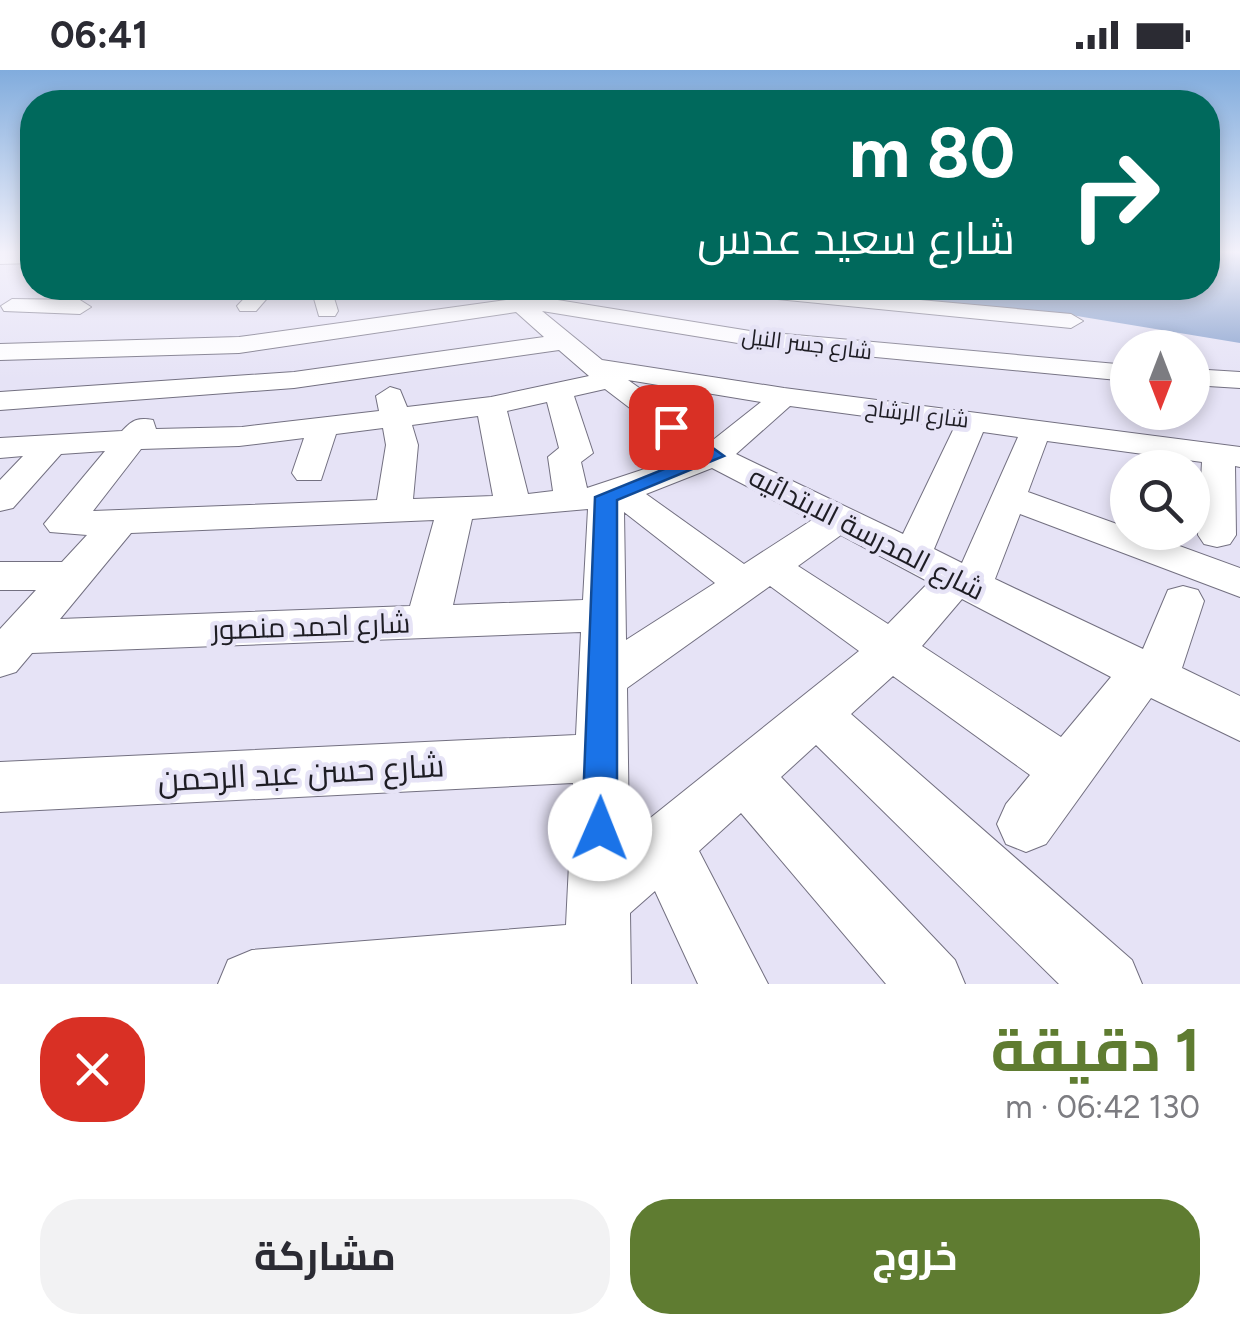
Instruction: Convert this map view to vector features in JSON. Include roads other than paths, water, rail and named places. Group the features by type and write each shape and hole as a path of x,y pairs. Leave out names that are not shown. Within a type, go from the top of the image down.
{"street":[{"path":"248,306 254,300"},
{"path":"325,300 328,311"},
{"name":"شارع جسر النيل","path":"12,352 208,348 507,300"},
{"name":"شارع المدرسة الابتدائيه","path":"529,300 564,342 714,456 1240,720"},
{"name":"شارع جسر النيل","path":"544,300 825,347 1110,371"},
{"path":"852,300 1071,321"},
{"path":"6,309 80,307"},
{"path":"0,400 172,391 564,342"},
{"path":"818,401 825,347"},
{"path":"208,348 63,524 513,506 600,497 714,456 784,397"},
{"path":"0,372 12,352"},
{"path":"378,368 398,418 401,476 394,511"},
{"path":"0,448 231,434 240,437 323,428 559,393 602,373"},
{"name":"شارع الرشاح","path":"602,373 1230,455"},
{"path":"1210,379 1238,382"},
{"path":"559,393 576,453 564,457 600,497 757,575 892,650 1067,771"},
{"path":"491,406 513,506"},
{"path":"912,555 974,420"},
{"path":"309,473 323,428"},
{"path":"252,984 337,981 598,947 664,845 892,650 965,582 1008,497 1036,428"},
{"path":"1,498 53,444"},
{"path":"1217,535 1230,455"},
{"path":"598,947 604,615 600,497"},
{"path":"1008,497 1110,529"},
{"path":"427,622 456,508"},
{"path":"602,680 840,519"},
{"path":"9,648 120,522"},
{"path":"1166,550 1240,583"},
{"path":"0,576 72,576"},
{"path":"1026,824 1149,675 1183,601"},
{"name":"شارع احمد منصور","path":"9,648 604,615"},
{"path":"818,714 1108,984"},
{"name":"شارع حسن عبد الرحمن","path":"0,787 601,758"},
{"path":"744,776 931,984"},
{"path":"664,845 734,984"}],"water":[{"path":"1220,294 1240,294 1240,343 1210,338 1210,330 1162,330 1071,315 891,300 1220,300"}]}
